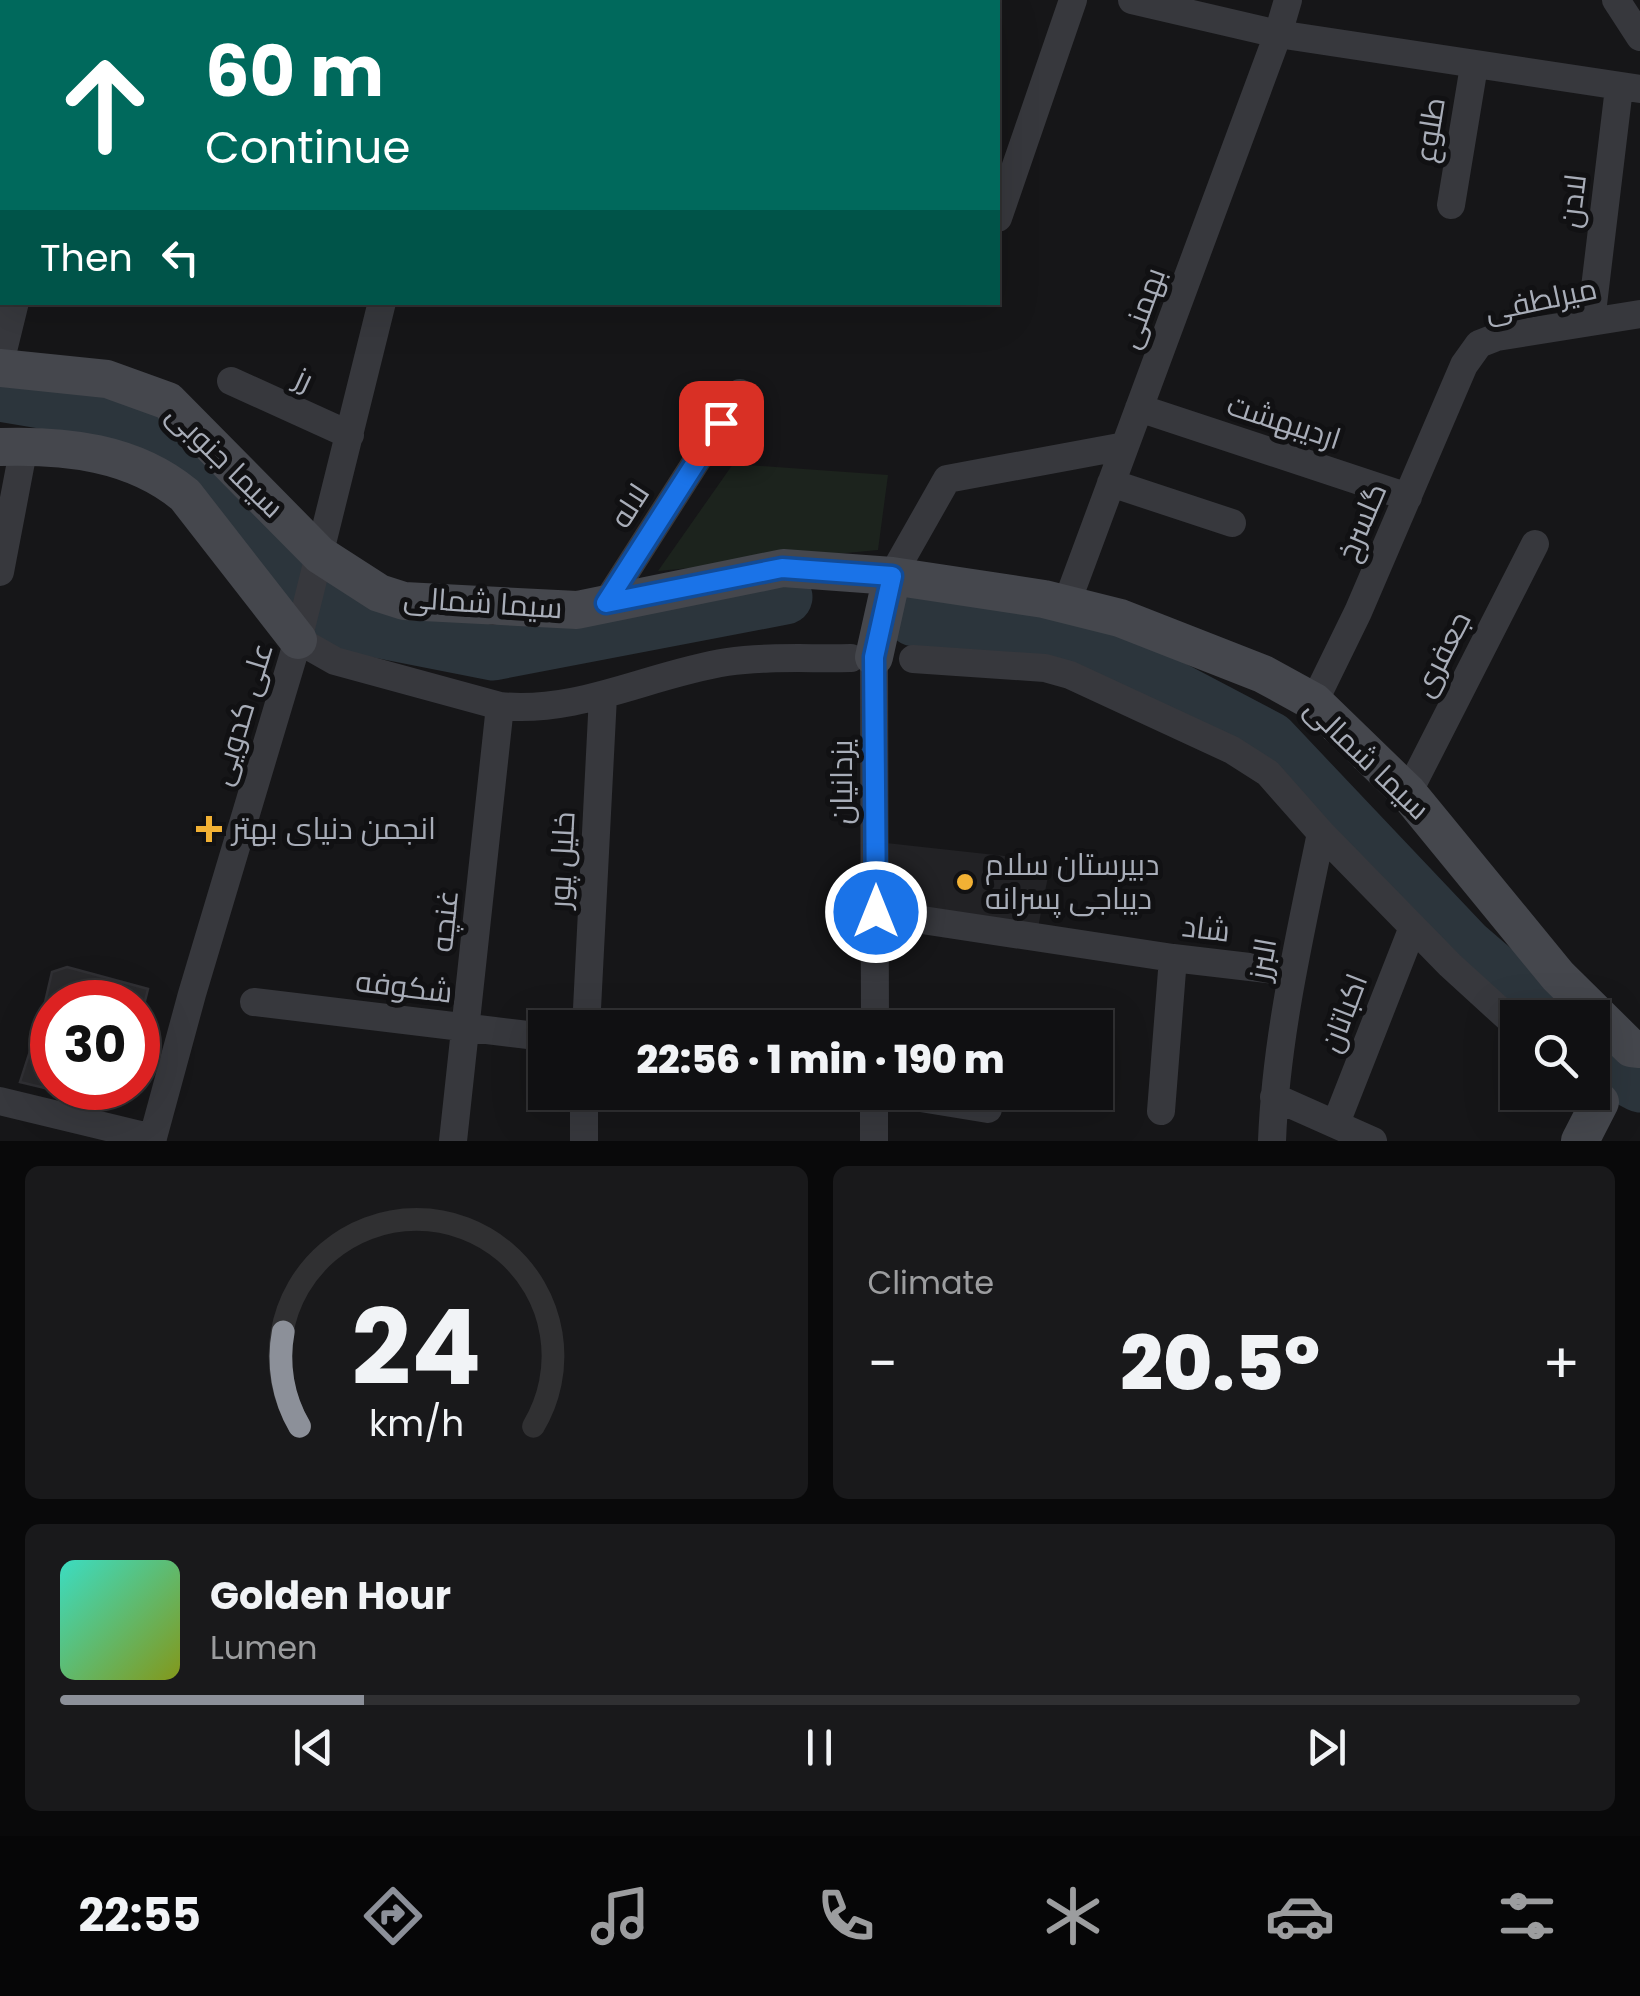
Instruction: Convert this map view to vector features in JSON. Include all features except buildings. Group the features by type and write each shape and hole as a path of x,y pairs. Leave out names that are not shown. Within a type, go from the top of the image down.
{"street":[{"path":"1000,212 1073,0"},
{"path":"1132,0 1278,34 1630,89"},
{"name":"بهمنی","path":"1066,605 1288,0"},
{"path":"1616,0 1640,37"},
{"name":"طلوع","path":"1452,205 1474,66"},
{"name":"لادن","path":"1591,321 1630,89"},
{"path":"0,365 15,305"},
{"name":"علی کدویی","path":"153,1139 192,994 298,640 381,305"},
{"name":"میرلطفی","path":"1464,365 1478,344 1497,337 1640,314"},
{"name":"سیما جنوبی","path":"0,365 106,379 168,401 320,555"},
{"name":"گلسرخ","path":"1314,702 1358,612 1464,365"},
{"name":"رز","path":"231,382 350,436"},
{"name":"لاله","path":"606,603 740,393"},
{"name":"اردیبهشت","path":"1139,408 1408,497"},
{"path":"0,572 12,447 85,449 161,475 184,494 298,640 334,661 500,706 525,709 603,696 727,662 863,657 892,576 947,480 1124,446"},
{"path":"1111,483 1232,523"},
{"name":"جعفری","path":"1408,793 1535,544"},
{"name":"سیما شمالی","path":"320,555 379,594 404,601 577,610 782,568 892,576 1066,605 1120,618 1263,674 1314,702 1408,793 1558,976 1637,1043"},
{"name":"یزدانیان","path":"863,657 876,912 874,1010"},
{"path":"913,659 1045,668 1086,682 1232,750 1268,774 1412,927 1500,1009"},
{"name":"خلیل‌ پور","path":"587,1010 603,696"},
{"name":"غنچه","path":"453,1141 500,706"},
{"name":"البرز","path":"1272,1141 1274,1098 1292,972 1321,833"},
{"name":"شاد","path":"876,912 1173,958 1292,972"},
{"name":"اکباتان","path":"1336,1124 1412,927"},
{"path":"1160,1112 1173,958"},
{"name":"شکوفه","path":"254,1002 528,1036"},
{"path":"1274,1098 1373,1141"},
{"path":"0,1101 153,1139"},
{"path":"584,1110 584,1141"},
{"path":"874,1110 874,1141"},
{"path":"1580,1141 1591,1110"}],"shaded area":[{"path":"733,464 888,475 878,550 658,571"},
{"name":"دبیرستان سلام دیباجی پسرانه","path":"886,843 1051,861 1038,928 884,903"}],"waterway":[{"path":"0,394 136,417 164,433 293,585 333,618 361,627 493,653 785,597"},
{"path":"914,619 1076,637 1270,739 1466,946 1529,1000"},
{"path":"1610,1066 1640,1085"}],"place":[{"name":"انجمن دنیای بهتر","path":"209,829"},
{"name":"دبیرستان سلام دیباجی پسرانه","path":"965,882"}],"route":[{"path":"721,423 606,603 782,568 892,576 874,657 876,912"}]}
